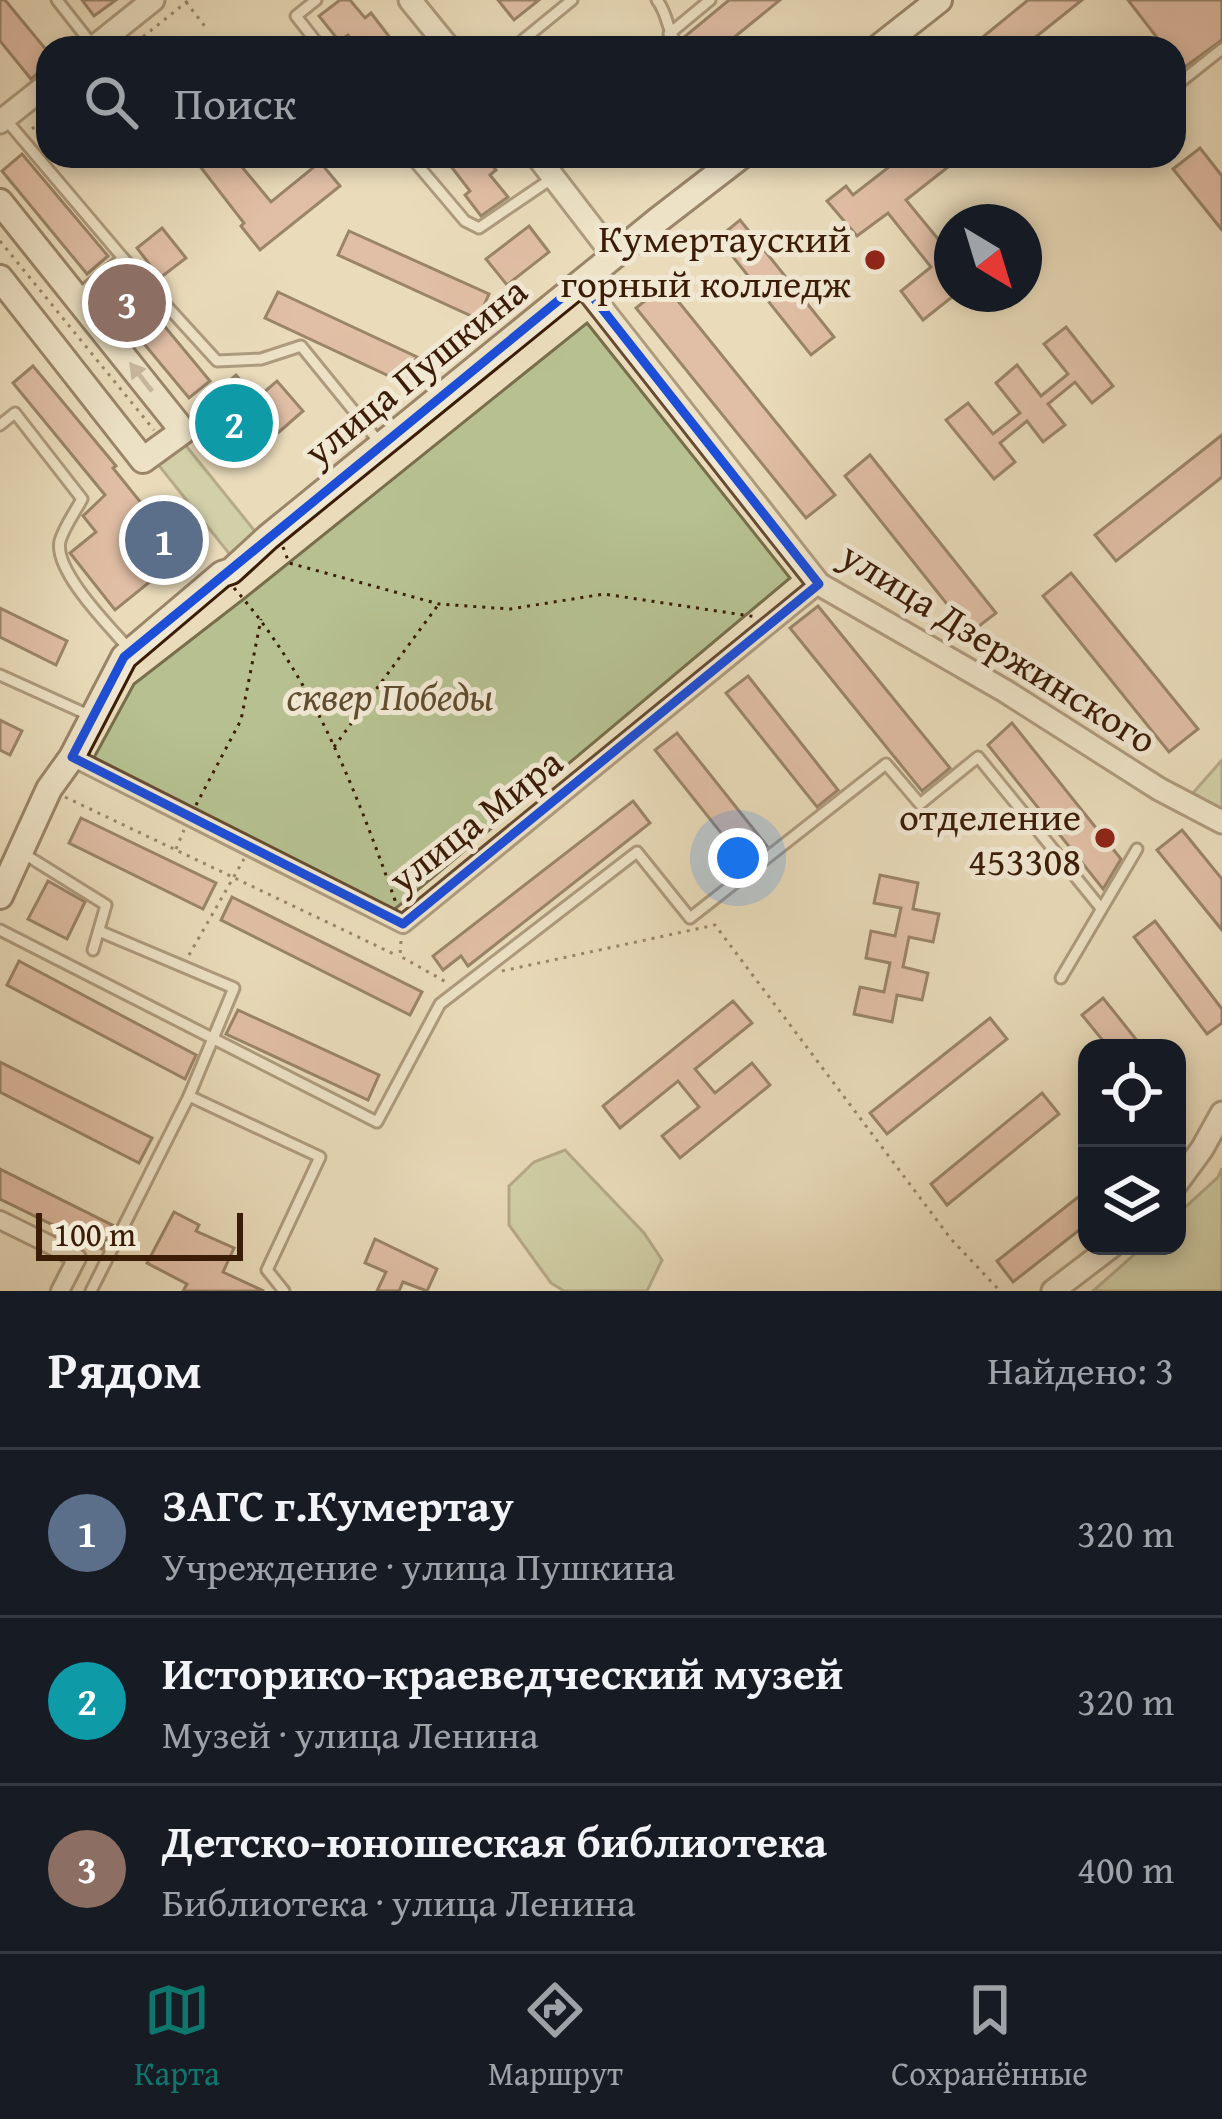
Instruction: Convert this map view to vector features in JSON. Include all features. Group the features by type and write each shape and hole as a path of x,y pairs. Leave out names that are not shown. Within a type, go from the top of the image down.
{"main road":[{"path":"893,36 939,0"},
{"name":"улица Пушкина","path":"0,896 49,789 72,757 124,657 726,168"},
{"path":"0,202 183,430 143,460 0,278"}],"street":[{"path":"109,36 153,0"},
{"path":"410,0 439,36"},
{"path":"2,118 36,93"},
{"path":"547,168 614,256"},
{"name":"улица Дзержинского","path":"581,282 819,584 1159,789 1222,822"},
{"name":"улица Мира","path":"72,757 403,924 819,584"},
{"path":"1186,1171 1222,1113"},
{"path":"0,1220 77,1258 60,1291"},
{"path":"1053,1291 1100,1255"}],"lane":[{"path":"57,0 85,36"},
{"path":"312,36 296,16 316,0"},
{"path":"528,36 572,0"},
{"path":"657,0 669,34 710,0"},
{"path":"1186,78 1222,50"},
{"path":"2,118 36,156"},
{"path":"46,168 217,361 262,359 301,346 382,446"},
{"path":"420,168 465,220 479,228 554,177"},
{"path":"77,296 123,259"},
{"path":"0,425 15,413 82,499 59,544 62,560 70,578 131,651"},
{"path":"0,675 93,717"},
{"path":"0,930 377,1122 440,1004 637,852 690,918 886,764 920,804 978,757 1100,908"},
{"path":"1061,978 1137,849"},
{"path":"21,852 106,905 93,950"},
{"path":"92,1291 190,1096 235,988 99,932"},
{"path":"190,1096 320,1157 267,1270 284,1291"}],"path":[{"path":"144,36 188,1 208,29"},
{"path":"21,138 36,126"},
{"path":"0,241 158,434"},
{"path":"278,530 289,563 440,604 510,609 604,594 777,620"},
{"path":"222,574 261,619 310,698 360,802 403,924 400,956"},
{"path":"334,747 440,604"},
{"path":"175,851 241,720 261,619"},
{"path":"49,789 448,983"},
{"path":"183,966 250,847"},
{"path":"493,973 715,926 951,1239 1000,1291"}],"highlighted area":[{"path":"581,282 819,584 403,924 72,757 124,657"}],"green space":[{"name":"сквер Победы","path":"587,323 790,578 389,914 90,765 134,684"},
{"path":"183,442 258,535 231,556 157,463"},
{"path":"1222,760 1222,811 1193,793"},
{"path":"565,1150 644,1233 662,1260 647,1291 564,1291 551,1283 509,1225 509,1186 534,1162"},
{"path":"1222,1168 1222,1291 1093,1291 1134,1255 1186,1255 1186,1207"}],"building":[{"path":"0,0 5,0 36,37 36,75 31,79 0,41"},
{"path":"82,0 116,0 94,16"},
{"path":"340,0 350,0 365,18 371,13 389,36 335,36 319,16"},
{"path":"498,0 539,0 514,20"},
{"path":"729,0 780,0 736,36 685,36"},
{"path":"1028,0 1082,0 1037,36 984,36"},
{"path":"1128,0 1222,0 1222,40 1186,66 1186,36 1156,36"},
{"path":"1200,148 1222,176 1222,230 1173,169 1186,168 1186,159"},
{"path":"22,154 108,256 87,274 2,171"},
{"path":"201,168 243,168 271,202 313,168 325,168 340,186 260,250 241,226 244,223"},
{"path":"452,168 494,168 490,175 508,197 481,216 465,195 470,191"},
{"path":"888,168 947,168 906,200 934,234 934,311 923,320 901,291 931,267 888,213 857,236 827,201 846,186 853,195"},
{"path":"740,220 834,337 811,355 718,238"},
{"path":"529,226 549,252 507,285 486,259"},
{"path":"162,228 186,258 160,278 137,248"},
{"path":"349,231 489,294 478,319 338,255"},
{"path":"665,285 835,495 806,518 636,308"},
{"path":"132,287 210,381 189,398 111,304"},
{"path":"278,292 417,357 404,383 265,318"},
{"path":"1066,327 1113,386 1092,403 1075,382 1048,404 1065,425 1043,442 1027,421 1000,443 1015,462 994,479 946,420 968,403 993,434 1020,413 996,383 1017,365 1041,396 1068,374 1044,344"},
{"path":"33,366 183,555 115,610 70,553 96,532 83,516 105,495 13,383"},
{"path":"236,375 256,399 277,381 303,411 279,432 267,417 226,448 212,429 228,417 211,396"},
{"path":"1222,435 1222,477 1116,561 1095,535"},
{"path":"870,455 996,613 970,633 845,476"},
{"path":"1071,573 1198,729 1169,752 1043,596"},
{"path":"818,606 950,768 922,791 790,628"},
{"path":"0,608 67,641 56,665 0,637"},
{"path":"748,676 838,790 817,807 726,693"},
{"path":"0,720 22,731 10,755 0,750"},
{"path":"1012,723 1121,859 1103,889 988,745"},
{"path":"677,733 767,846 745,863 655,750"},
{"path":"633,801 650,823 468,966 461,956 443,970 433,956"},
{"path":"81,818 216,883 203,909 69,843"},
{"path":"1182,830 1222,879 1222,930 1157,850"},
{"path":"880,875 918,883 913,909 939,914 933,942 909,937 903,967 928,973 922,1000 897,995 892,1022 854,1014 860,987 884,992 890,963 866,958 871,931 895,936 901,908 874,903"},
{"path":"48,881 85,902 67,939 28,919"},
{"path":"232,897 422,992 410,1015 221,920"},
{"path":"1155,921 1222,1009 1222,1023 1207,1034 1134,937"},
{"path":"19,961 196,1055 185,1079 7,985"},
{"path":"1103,998 1136,1039 1102,1039 1082,1015"},
{"path":"733,1001 752,1023 695,1069 715,1093 752,1063 770,1085 680,1158 662,1136 699,1107 678,1081 620,1128 603,1106"},
{"path":"238,1010 379,1075 368,1100 226,1034"},
{"path":"990,1018 1007,1039 887,1134 870,1113"},
{"path":"0,1062 152,1138 139,1163 0,1092"},
{"path":"1042,1093 1059,1114 947,1205 931,1184"},
{"path":"0,1169 114,1226 102,1249 0,1199"},
{"path":"1078,1197 1078,1231 1013,1282 997,1261"},
{"path":"174,1212 199,1225 196,1231 234,1248 223,1272 264,1291 183,1291 187,1284 147,1263"},
{"path":"375,1239 437,1269 427,1291 403,1282 399,1291 377,1291 386,1272 365,1263"}],"place":[{"name":"Кумертауский горный колледж","path":"875,260"},
{"name":"Детско-юношеская библиотека","path":"127,303"},
{"name":"Историко-краеведческий музей","path":"234,423"},
{"name":"ЗАГС г.Кумертау","path":"164,540"},
{"name":"отделение 453308","path":"1105,838"}]}
